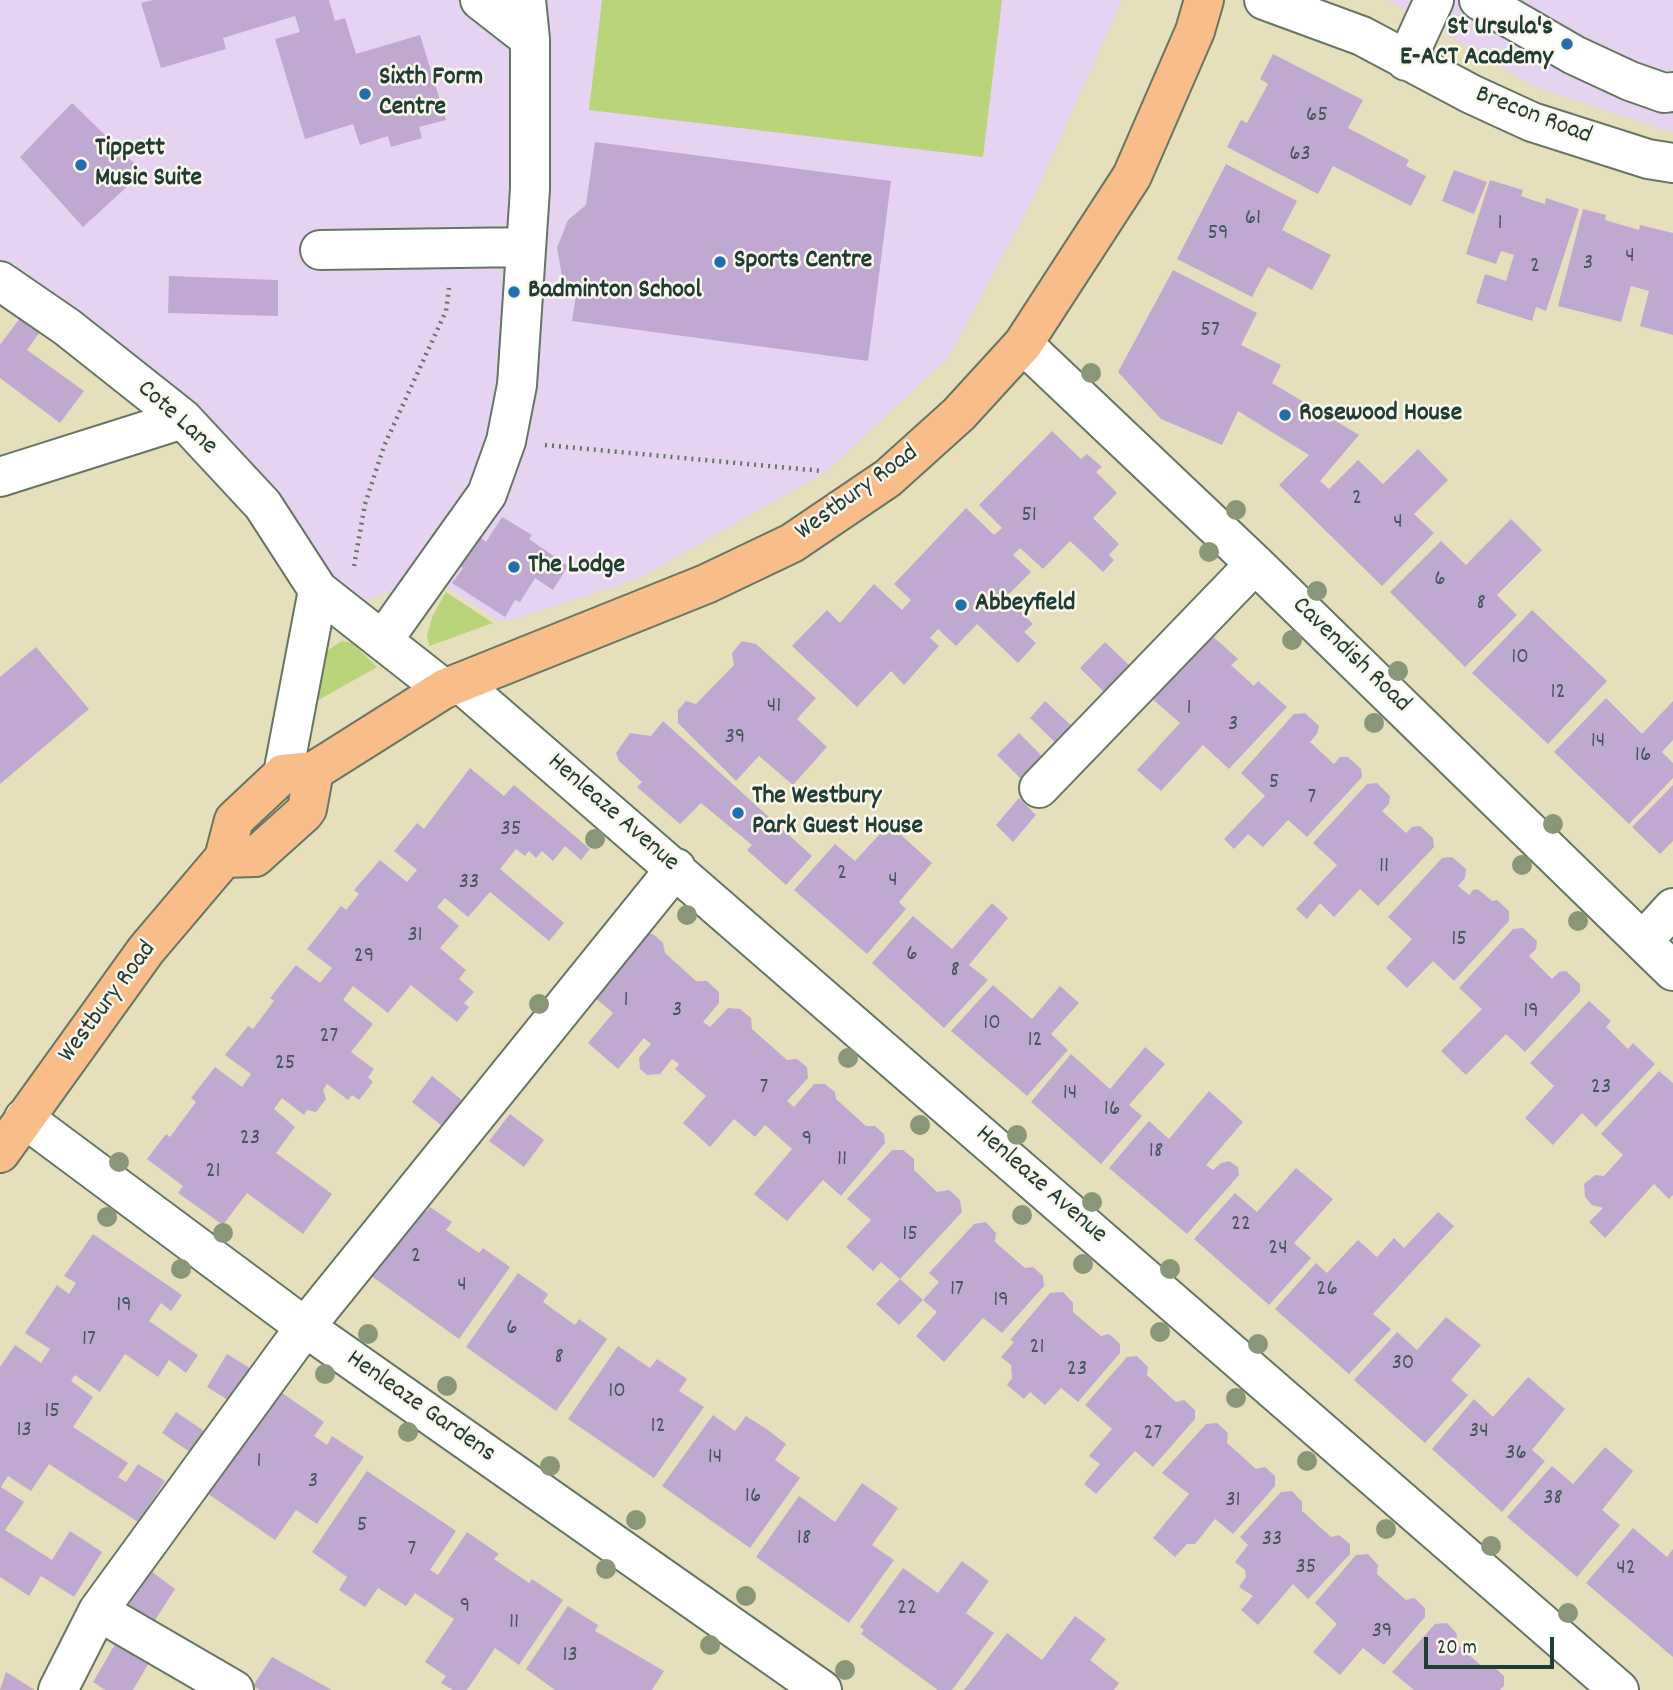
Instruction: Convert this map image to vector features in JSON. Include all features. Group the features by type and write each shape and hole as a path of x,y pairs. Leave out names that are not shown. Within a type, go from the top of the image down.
{"main road":[{"name":"Westbury Road","path":"0,1153 146,950 224,858 255,857 304,813 307,809 298,773 452,686 706,584 792,543 888,478 959,414 1023,344 1132,176 1195,31 1204,0"}],"street":[{"path":"480,0 530,39"},
{"path":"383,640 487,494 526,387 530,39 526,0"},
{"name":"Brecon Road","path":"1264,0 1362,36"},
{"name":"Brecon Road","path":"1316,0 1362,36 1406,61 1532,122 1648,159 1673,163"},
{"path":"1406,61 1434,0"},
{"path":"1479,0 1574,55 1630,81 1664,93 1673,92"},
{"path":"320,250 526,247"},
{"name":"Cote Lane","path":"0,281 67,327 183,418 263,505 318,590 383,640 452,686"},
{"name":"Cavendish Road","path":"1023,344 1255,564 1673,971"},
{"path":"0,477 183,418"},
{"path":"1039,788 1255,564"},
{"path":"298,773 318,590"},
{"name":"Henleaze Avenue","path":"452,686 638,852 676,869 1619,1690"},
{"path":"58,1690 98,1611 305,1327 676,869"},
{"path":"1643,941 1673,908"},
{"name":"Henleaze Gardens","path":"24,1118 305,1327 822,1690"},
{"path":"98,1611 234,1690"}],"path":[{"path":"353,571 365,504 384,446 446,312 454,248"},
{"path":"506,441 826,472"}],"shaded area":[{"name":"Badminton School","path":"0,0 1122,0 1033,199 949,357 826,472 640,578 513,620 497,620 417,568 391,591 368,600 348,598 331,582 302,528 272,492 0,264"},
{"name":"St Ursula's E-ACT Academy","path":"1387,0 1673,0 1673,133 1535,87"}],"green space":[{"path":"602,0 1002,0 983,157 589,110"},
{"path":"446,592 493,623 429,646 427,635 433,615"},
{"path":"342,641 352,643 377,667 315,702 325,652"}],"building":[{"name":"Sixth Form Centre","path":"153,0 329,0 335,21 345,18 356,54 420,35 446,120 419,127 422,138 391,147 388,136 360,145 353,124 305,139 275,39 300,32 295,16 223,38 226,49 161,68 141,3"},
{"path":"1273,54 1363,100 1348,128 1409,160 1406,166 1426,176 1411,206 1333,166 1318,194 1227,147 1241,120 1247,123 1268,84 1260,79"},
{"name":"Tippett Music Suite","path":"72,103 143,172 83,227 20,157"},
{"name":"Sports Centre","path":"595,142 891,181 868,361 572,321 576,295 562,276 557,248 568,220 586,205"},
{"path":"1226,164 1297,201 1282,230 1331,255 1312,290 1268,267 1252,297 1177,259"},
{"path":"1454,170 1487,182 1474,214 1442,201"},
{"path":"1490,180 1523,190 1521,196 1532,200 1545,204 1546,198 1579,209 1546,311 1536,307 1532,321 1476,303 1485,274 1506,281 1514,255 1501,251 1496,264 1466,254"},
{"path":"1583,209 1606,215 1605,220 1639,230 1640,225 1673,233 1673,335 1640,326 1649,291 1631,286 1621,322 1558,306"},
{"path":"1173,270 1257,313 1241,345 1281,365 1272,383 1359,435 1320,481 1329,489 1358,460 1383,484 1418,449 1448,480 1414,514 1434,533 1382,586 1279,485 1309,455 1238,411 1222,445 1161,419 1118,372"},
{"path":"169,276 278,280 278,316 168,313"},
{"path":"20,318 40,332 27,350 84,391 60,423 0,378 0,345"},
{"name":"Abbeyfield","path":"1052,431 1081,459 1087,454 1102,467 1096,472 1117,493 1093,518 1119,544 1109,555 1114,560 1103,572 1070,541 1043,569 1020,548 1013,555 1031,572 1006,597 1033,624 1024,632 1036,643 1018,663 977,624 956,646 938,629 930,638 939,646 904,685 891,671 857,707 792,646 827,610 840,623 874,584 902,610 911,600 894,584 966,508 994,535 1002,528 979,505"},
{"name":"The Lodge","path":"502,517 532,535 529,539 568,566 553,590 535,578 520,602 515,600 505,617 452,583 463,568 455,564 465,549 471,553 481,538 486,542"},
{"path":"1511,519 1542,550 1497,595 1517,615 1465,667 1390,592 1441,541 1466,565"},
{"path":"1532,610 1607,681 1548,744 1472,673"},
{"path":"1208,632 1238,659 1231,665 1254,686 1258,681 1287,707 1229,769 1203,745 1161,791 1137,770 1180,723 1149,696"},
{"path":"742,641 756,644 816,698 797,719 827,747 793,785 759,756 736,781 678,723 678,710 686,701 696,704 734,665 732,653"},
{"path":"1105,642 1129,665 1104,692 1080,668"},
{"path":"36,647 89,709 0,784 0,677"},
{"path":"1606,698 1642,734 1673,701 1673,740 1662,752 1673,763 1673,778 1629,824 1554,752"},
{"path":"1045,701 1076,730 1059,746 1030,718"},
{"path":"1305,713 1319,726 1317,734 1310,742 1334,764 1340,757 1348,757 1361,769 1362,777 1307,837 1288,820 1263,847 1248,834 1234,849 1224,839 1265,796 1241,773 1294,714"},
{"name":"The Westbury Park Guest House","path":"663,721 812,856 786,885 747,850 752,845 701,803 680,824 637,787 642,782 619,761 616,753 630,733 651,736"},
{"path":"1019,733 1045,759 1023,781 997,755"},
{"path":"470,768 504,796 514,785 590,849 581,860 565,846 553,861 542,851 536,858 529,851 525,856 516,849 500,869 564,923 549,941 490,892 468,917 445,898 437,907 459,926 440,948 466,970 459,979 474,992 464,1003 469,1007 457,1022 411,985 388,1013 353,986 343,1000 373,1024 351,1052 374,1069 368,1077 373,1082 359,1100 352,1095 348,1100 327,1084 323,1090 326,1099 316,1112 307,1110 304,1115 282,1098 274,1109 295,1127 276,1153 332,1194 303,1234 247,1193 223,1225 178,1193 183,1186 147,1159 166,1134 170,1137 196,1102 191,1098 215,1067 242,1087 251,1074 225,1055 248,1026 253,1029 274,1001 270,998 296,965 320,983 332,968 307,949 341,906 346,910 359,894 354,890 380,860 407,882 417,870 394,851 417,823 424,829"},
{"path":"1377,783 1390,796 1389,804 1382,811 1406,833 1412,827 1420,826 1433,838 1434,847 1378,906 1360,889 1334,917 1320,903 1307,919 1296,909 1337,865 1313,843 1367,784"},
{"path":"1673,785 1673,841 1660,854 1632,827"},
{"path":"1019,798 1036,815 1013,842 996,825"},
{"path":"889,824 932,863 899,902 906,909 867,954 794,890 835,844 855,861"},
{"path":"1452,857 1466,869 1465,878 1458,886 1469,895 1474,889 1492,901 1497,900 1509,911 1509,921 1454,981 1433,961 1407,988 1386,968 1412,939 1388,917 1442,858"},
{"path":"992,903 1008,918 969,965 988,980 944,1028 872,963 913,916 952,949"},
{"path":"1523,928 1537,941 1536,949 1529,956 1552,979 1559,972 1566,971 1580,984 1580,992 1525,1052 1506,1034 1466,1075 1441,1051 1482,1009 1459,988 1513,929"},
{"path":"642,933 653,934 663,943 665,953 696,981 707,981 719,992 719,1003 703,1022 710,1027 728,1008 740,1009 751,1018 752,1029 787,1060 797,1059 807,1067 808,1078 787,1101 794,1107 814,1084 825,1084 835,1092 836,1099 866,1126 875,1126 884,1134 885,1143 841,1196 823,1180 787,1221 754,1194 792,1149 765,1125 755,1137 734,1119 710,1147 683,1123 706,1096 675,1069 679,1064 672,1059 660,1074 647,1075 640,1069 639,1058 651,1044 644,1038 618,1069 588,1043 613,1013 587,991"},
{"path":"993,985 1032,1019 1060,986 1079,1003 1051,1034 1068,1050 1027,1096 951,1031"},
{"path":"1589,1001 1611,1021 1606,1027 1628,1049 1633,1043 1655,1064 1596,1127 1582,1113 1553,1145 1525,1118 1554,1086 1530,1063"},
{"path":"1145,1047 1165,1064 1129,1105 1142,1116 1101,1164 1031,1102 1071,1054 1110,1089"},
{"path":"1659,1071 1673,1083 1673,1195 1669,1199 1654,1184 1605,1238 1589,1222 1603,1208 1592,1205 1585,1197 1584,1184 1595,1175 1604,1176 1623,1155 1601,1134"},
{"path":"432,1076 462,1100 442,1126 412,1102"},
{"path":"1209,1091 1243,1122 1206,1165 1213,1170 1221,1163 1229,1161 1238,1167 1239,1175 1187,1234 1109,1168 1149,1121 1169,1139"},
{"path":"510,1114 544,1140 524,1167 489,1141"},
{"path":"892,1150 903,1150 914,1159 914,1170 937,1192 949,1190 960,1200 962,1212 900,1279 881,1262 873,1271 846,1247 871,1220 847,1199"},
{"path":"1296,1168 1333,1199 1294,1243 1311,1258 1269,1305 1194,1239 1235,1193 1257,1212"},
{"path":"419,1206 426,1212 430,1207 452,1222 446,1230 479,1253 483,1248 510,1267 459,1339 370,1275"},
{"path":"1438,1212 1454,1226 1373,1314 1391,1329 1349,1374 1275,1309 1316,1263 1327,1273 1358,1240 1377,1257 1394,1238 1404,1248"},
{"path":"986,1222 996,1233 995,1242 1025,1268 1033,1267 1043,1276 1044,1286 1002,1333 983,1318 944,1362 916,1336 937,1312 923,1300 939,1282 929,1273 974,1224"},
{"path":"93,1234 182,1295 171,1311 161,1303 149,1321 198,1355 186,1373 169,1360 158,1377 125,1354 100,1392 75,1375 71,1381 93,1397 73,1427 128,1463 118,1477 126,1482 138,1464 165,1481 138,1522 49,1464 31,1491 8,1476 1,1487 24,1502 5,1530 52,1560 70,1531 102,1552 74,1597 41,1576 29,1596 0,1577 0,1367 15,1345 41,1363 50,1349 25,1333 57,1285 69,1294 76,1283 64,1276"},
{"path":"518,1273 548,1294 543,1302 575,1325 579,1319 607,1339 556,1411 466,1347"},
{"path":"900,1279 923,1300 899,1325 876,1304"},
{"path":"1063,1292 1073,1303 1073,1312 1101,1336 1109,1334 1120,1344 1120,1353 1078,1402 1061,1388 1045,1405 1030,1392 1024,1399 1007,1385 1012,1378 1011,1365 1001,1357 1014,1342 1010,1340 1050,1293"},
{"path":"1446,1317 1481,1345 1451,1380 1468,1395 1425,1443 1354,1380 1397,1332 1417,1350"},
{"path":"618,1346 650,1368 657,1359 687,1379 679,1391 704,1407 654,1478 568,1419"},
{"path":"227,1354 253,1370 233,1403 207,1387"},
{"path":"1137,1356 1148,1367 1147,1375 1164,1391 1176,1402 1184,1400 1195,1410 1195,1419 1153,1467 1135,1451 1096,1494 1084,1484 1100,1464 1089,1456 1112,1429 1085,1405 1127,1357"},
{"path":"1528,1377 1565,1409 1532,1450 1545,1461 1502,1512 1432,1449 1474,1399 1493,1417"},
{"path":"275,1388 324,1422 314,1436 327,1445 332,1436 364,1457 317,1524 296,1510 275,1540 204,1491"},
{"path":"176,1412 204,1431 190,1452 162,1433"},
{"path":"713,1415 735,1431 746,1416 768,1430 786,1444 775,1460 800,1478 750,1548 662,1486"},
{"path":"1217,1423 1228,1433 1227,1443 1256,1469 1265,1467 1275,1476 1275,1486 1233,1534 1215,1519 1195,1544 1187,1544 1175,1557 1153,1538 1189,1494 1162,1473 1206,1424"},
{"path":"1605,1447 1633,1471 1602,1510 1620,1525 1577,1577 1507,1517 1552,1466 1573,1484"},
{"path":"367,1471 456,1531 430,1570 438,1575 467,1532 499,1554 494,1559 529,1583 532,1579 563,1600 519,1665 495,1648 467,1690 453,1690 441,1683 446,1676 425,1662 454,1619 415,1593 406,1606 378,1588 365,1607 339,1590 347,1577 312,1552"},
{"path":"862,1483 898,1508 872,1545 894,1560 849,1623 756,1557 799,1496 835,1522"},
{"path":"1292,1491 1302,1502 1302,1511 1331,1537 1339,1535 1350,1544 1350,1554 1308,1599 1293,1584 1258,1625 1241,1610 1253,1596 1239,1587 1246,1577 1245,1570 1235,1562 1248,1545 1240,1537 1281,1492"},
{"path":"1633,1528 1667,1557 1673,1549 1673,1657 1586,1583"},
{"path":"1368,1554 1378,1565 1377,1574 1406,1600 1414,1598 1425,1608 1425,1617 1384,1665 1363,1648 1340,1675 1313,1652 1337,1624 1315,1603 1356,1555"},
{"path":"962,1561 989,1581 966,1613 994,1633 952,1690 938,1690 861,1634 864,1630 860,1627 903,1568 938,1593"},
{"path":"144,1566 175,1589 150,1628 130,1613 121,1597"},
{"path":"568,1606 598,1625 595,1631 664,1671 652,1690 555,1690 526,1669"},
{"path":"1075,1616 1106,1639 1090,1660 1119,1683 1114,1690 964,1690 1007,1633 1042,1660"},
{"path":"1447,1623 1457,1634 1456,1643 1485,1669 1494,1667 1504,1676 1504,1686 1500,1690 1414,1690 1392,1672 1435,1624"},
{"path":"121,1634 154,1654 133,1690 105,1690 93,1682"},
{"path":"272,1657 332,1690 260,1690 253,1686"},
{"path":"6,1672 35,1690 0,1690"}],"place":[{"name":"St Ursula's E-ACT Academy","path":"1567,44"},
{"name":"Sixth Form Centre","path":"365,94"},
{"name":"Tippett Music Suite","path":"81,165"},
{"name":"Sports Centre","path":"720,262"},
{"name":"Badminton School","path":"514,292"},
{"name":"Rosewood House","path":"1285,415"},
{"name":"The Lodge","path":"514,567"},
{"name":"Abbeyfield","path":"961,605"},
{"name":"The Westbury Park Guest House","path":"738,813"}]}
